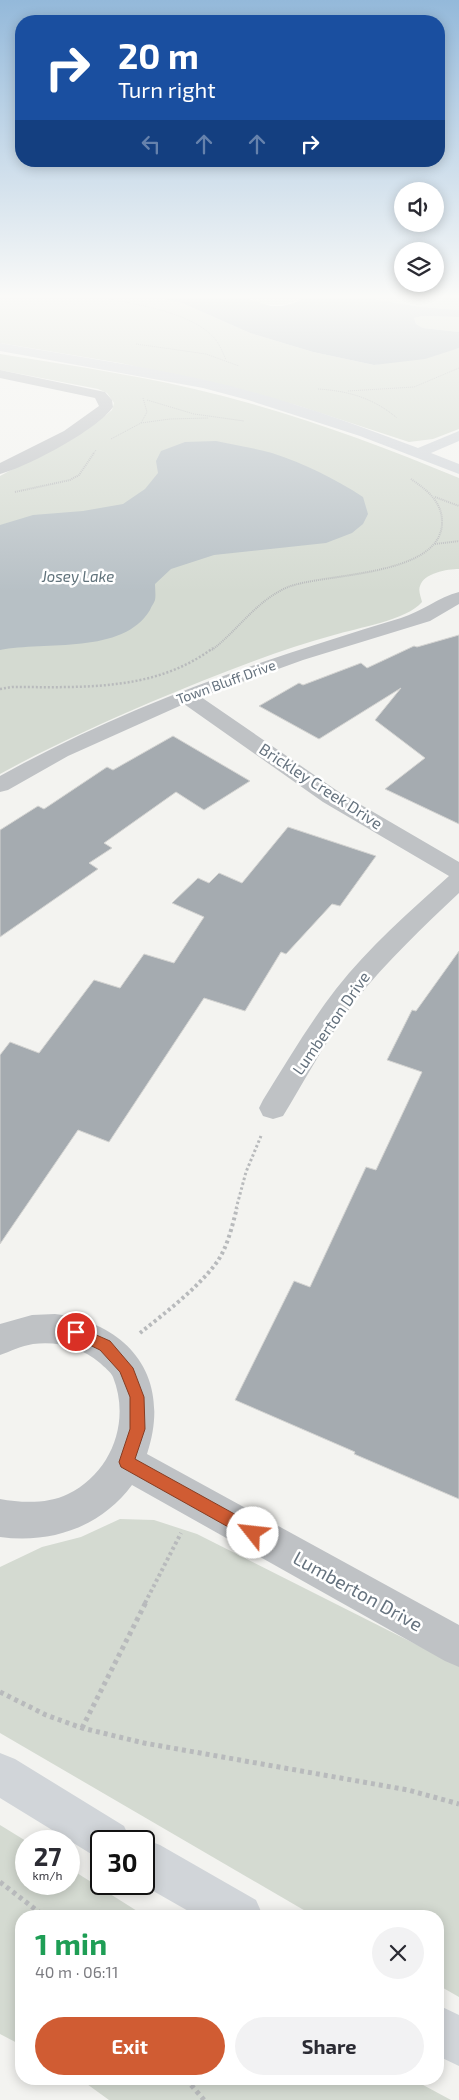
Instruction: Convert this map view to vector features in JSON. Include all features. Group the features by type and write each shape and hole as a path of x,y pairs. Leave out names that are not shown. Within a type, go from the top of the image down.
{"street":[{"path":"0,469 37,452 90,421 106,407 105,400 102,396"},
{"path":"247,396 307,413 459,469"},
{"path":"419,453 459,435"},
{"name":"Town Bluff Drive","path":"0,785 60,751 186,696 296,656 423,617 459,597"},
{"name":"Brickley Creek Drive","path":"186,696 331,797 459,872"},
{"name":"Lumberton Drive","path":"274,1108 319,1034 357,981 396,938 459,880"},
{"path":"0,1340 11,1334 52,1328 76,1332 105,1346 126,1368 137,1397 138,1429 126,1462 107,1487 82,1507 52,1518 21,1521 0,1518"},
{"name":"Lumberton Drive","path":"126,1462 459,1647"},
{"path":"0,1774 91,1830"},
{"path":"155,1868 229,1910"},
{"path":"444,2033 459,2042"}],"path":[{"path":"138,396 178,410 245,422"},
{"path":"141,423 147,412 143,398"},
{"path":"109,440 141,423 170,419 215,418"},
{"path":"8,494 70,480 79,475 94,451 101,445"},
{"path":"408,476 434,497 440,505 441,532 434,544"},
{"path":"434,497 459,506"},
{"path":"0,689 12,687 116,686 148,680 183,667 203,656 223,641 260,604 289,586 376,573 403,563 434,544 459,541"},
{"path":"112,1354 179,1302 217,1262 228,1240 246,1172 274,1108"},
{"path":"82,1728 198,1502"},
{"path":"0,1692 46,1715 82,1728 144,1743 408,1790 459,1804"},
{"path":"0,1882 36,1910"},
{"path":"191,2085 204,2100"}],"shaded area":[{"path":"109,396 223,396 283,413 342,433 459,478 459,569 442,571 426,578 419,588 422,602 394,619 288,649 219,674 94,727 0,774 0,476 68,439 106,415 112,410 114,403"},
{"path":"260,396 459,396 459,429 433,439 409,442 296,405"},
{"path":"120,1519 154,1520 197,1534 459,1666 459,1997 444,1988 444,1910 304,1910 0,1733 0,1567 42,1547 81,1537"},
{"path":"0,1825 15,1834 15,1895 80,1895 80,1875 90,1881 90,1895 112,1895 136,1910 15,1910 15,2042 0,2034"},
{"path":"88,2085 423,2085 451,2100 109,2100"}],"water":[{"name":"Josey Lake","path":"216,441 272,453 308,467 341,484 363,497 368,514 363,524 352,533 326,543 214,555 171,569 155,584 155,600 150,610 138,624 122,634 82,644 0,650 0,525 33,515 83,511 123,504 145,489 158,473 156,461 161,451 185,442"}],"building":[{"path":"459,635 459,824 385,789 425,758 375,720 401,688 319,739 259,706 299,683 303,685 361,663 367,668 414,646 417,647"},
{"path":"173,736 250,781 204,810 176,792 104,843 112,848 89,863 98,869 0,937 0,830 38,806 44,809 107,767 113,770"},
{"path":"288,827 376,856 340,906 332,904 286,954 281,952 245,1011 204,998 109,1142 78,1130 0,1244 0,1055 10,1042 39,1053 94,980 120,988 144,954 174,963 204,917 172,903 198,878 209,883 219,873 242,883"},
{"path":"459,951 459,1499 235,1400 294,1281 310,1287 366,1167 376,1170 422,1072 387,1060 412,1010 416,1011"}],"route":[{"path":"76,1332 105,1346 126,1368 137,1397 138,1429 126,1462 253,1533"}]}
